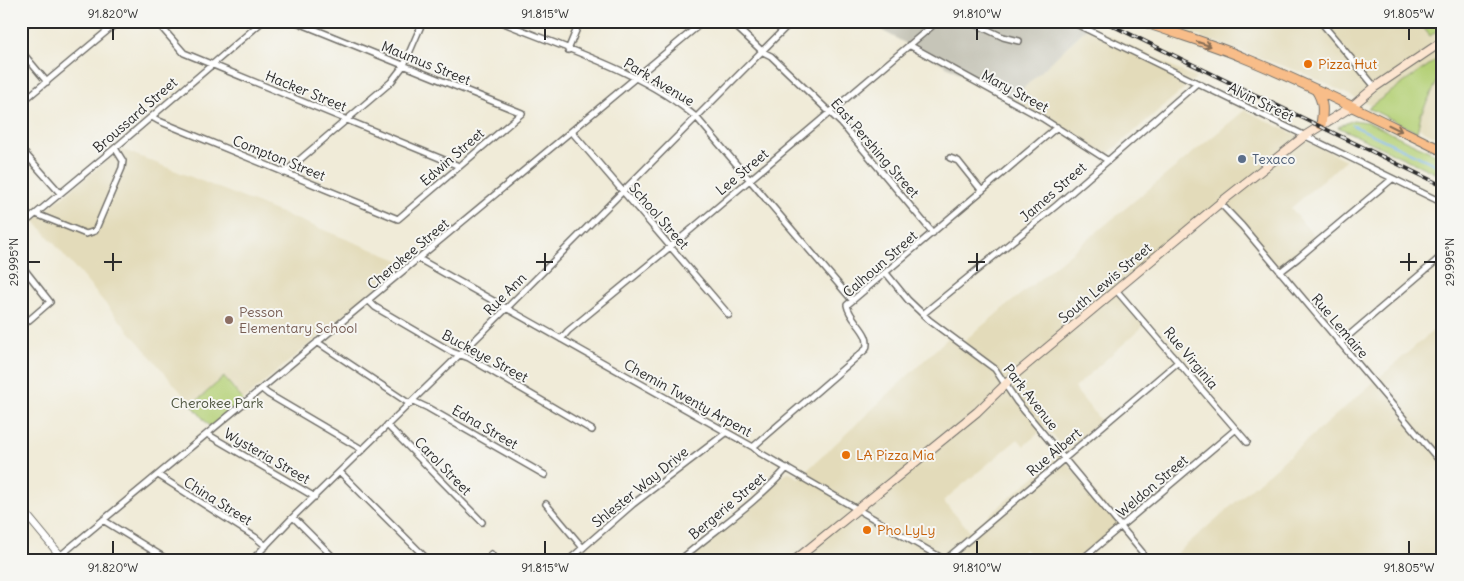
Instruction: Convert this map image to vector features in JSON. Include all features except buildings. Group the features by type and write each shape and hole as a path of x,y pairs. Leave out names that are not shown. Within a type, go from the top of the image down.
{"main road":[{"path":"1142,21 1240,56 1443,151"},
{"name":"South Lewis Street","path":"795,560 977,412 1018,372 1220,203 1306,135 1351,107 1375,87 1443,41"},
{"path":"1316,90 1322,98 1322,125"}],"street":[{"path":"21,28 30,21"},
{"path":"21,103 119,21"},
{"name":"Hacker Street","path":"156,21 184,53 459,166"},
{"name":"Broussard Street","path":"21,226 152,117 263,21"},
{"name":"Maumus Street","path":"294,21 522,113"},
{"path":"284,172 391,82 404,65 423,21"},
{"name":"Park Avenue","path":"499,21 636,79 683,106 697,118 852,300"},
{"path":"568,50 580,21"},
{"name":"Cherokee Street","path":"60,558 103,520 704,21"},
{"name":"East Pershing Street","path":"730,21 763,52 771,56 830,112 933,233"},
{"name":"Rue Ann","path":"252,560 293,517 460,355 792,21"},
{"name":"Lee Street","path":"561,340 568,331 938,21"},
{"path":"969,21 1003,38 1019,41"},
{"name":"Alvin Street","path":"1070,21 1443,203"},
{"path":"1320,21 1375,87"},
{"name":"Mary Street","path":"908,45 1042,118 1107,160"},
{"path":"21,51 47,82"},
{"name":"James Street","path":"923,314 1057,205 1196,84"},
{"name":"Edwin Street","path":"398,219 522,113"},
{"name":"Compton Street","path":"152,117 398,219"},
{"name":"Calhoun Street","path":"753,447 866,349 868,343 867,336 848,312 847,305 1057,127"},
{"name":"School Street","path":"572,132 729,315"},
{"path":"36,214 86,234 95,232 122,168 123,161 115,148"},
{"path":"21,149 60,193"},
{"path":"950,158 958,161 982,191"},
{"path":"1280,272 1392,179"},
{"name":"Rue Lemaire","path":"1220,203 1443,465"},
{"path":"1340,343 1443,255"},
{"name":"Chemin Twenty Arpent","path":"419,259 753,447 945,560"},
{"path":"21,265 50,302 21,327"},
{"name":"Park Avenue","path":"886,273 908,300 923,314 995,369 1018,402 1142,552"},
{"name":"Rue Virginia","path":"1116,290 1247,442"},
{"name":"Buckeye Street","path":"369,301 375,307 452,352 469,358 592,430"},
{"name":"Edna Street","path":"317,342 411,402 428,408 545,474"},
{"name":"Rue Albert","path":"945,560 1178,362"},
{"path":"262,389 363,450"},
{"name":"Carol Street","path":"388,425 482,522"},
{"name":"Weldon Street","path":"1081,560 1236,429"},
{"name":"Shlester Way Drive","path":"569,560 633,504 726,433"},
{"name":"Wysteria Street","path":"207,434 315,497"},
{"name":"Bergerie Street","path":"680,560 754,499 787,468"},
{"path":"340,472 428,560"},
{"name":"China Street","path":"158,475 266,546"},
{"path":"546,504 583,548"},
{"path":"21,508 60,558"},
{"path":"293,517 336,560"},
{"path":"103,520 168,560"},
{"path":"490,554 495,560"}],"shaded area":[{"path":"865,21 1080,21 1089,26 1010,101"},
{"path":"1155,21 1443,21 1443,140 1303,73"},
{"path":"1089,26 1196,78 1107,155 1010,101"},
{"path":"1245,110 1346,160 1291,208 1317,240 1280,272 1220,203 1116,289 1147,323 1074,388 1101,421 1066,450 1045,427 1024,446 1018,439 943,501 970,531 1060,455 1122,526 1078,560 1034,560 1025,549 1013,560 685,560 788,472 799,478 948,338 959,345"},
{"name":"Pesson Elementary School","path":"121,149 406,263 243,400 224,377 192,405 34,220"},
{"path":"1443,322 1443,560 1169,560"}],"green space":[{"path":"1428,21 1440,21 1443,27 1430,36 1422,26"},
{"path":"1443,55 1443,79 1439,78 1421,114 1417,132 1368,108"},
{"path":"1353,120 1368,122 1443,158 1443,177 1338,127"},
{"name":"Cherokee Park","path":"224,377 243,400 210,427 192,405"}],"waterway":[{"path":"1352,125 1443,168"}],"railway":[{"path":"1103,21 1443,186"}],"place":[{"name":"Pizza Hut","path":"1308,64"},
{"name":"Texaco","path":"1242,159"},
{"name":"Pesson Elementary School","path":"229,320"},
{"name":"LA Pizza Mia","path":"846,455"},
{"name":"Pho LyLy","path":"867,530"}]}
